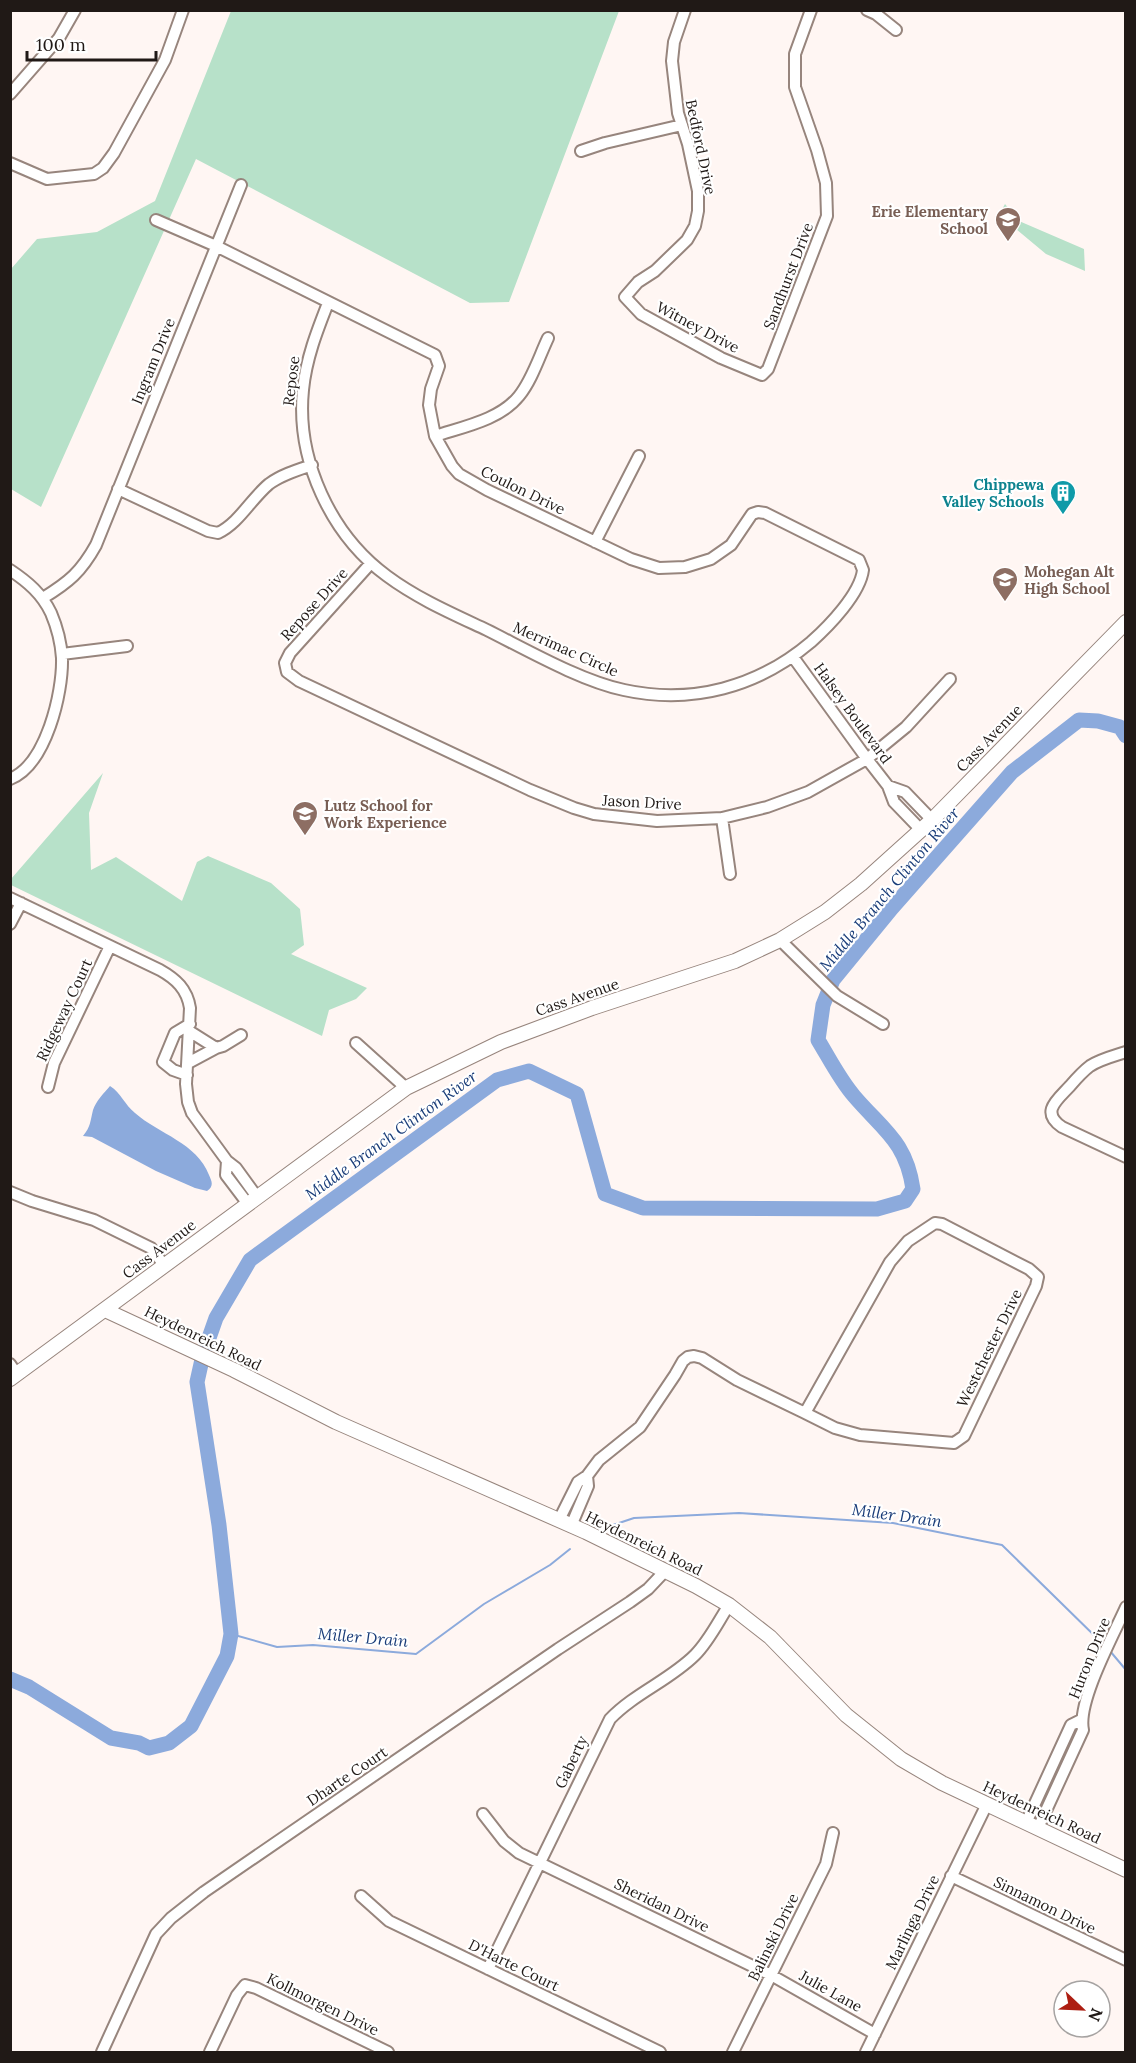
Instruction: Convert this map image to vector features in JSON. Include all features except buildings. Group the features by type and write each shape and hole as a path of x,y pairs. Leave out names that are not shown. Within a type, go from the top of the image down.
{"main road":[{"name":"Cass Avenue","path":"13,1372 105,1310 406,1088 501,1042 592,1008 710,970 780,940 842,900 932,820 1125,622"},
{"name":"Heydenreich Road","path":"105,1310 234,1370 336,1422 565,1523 729,1605 770,1637 861,1729 896,1755 928,1776 1125,1870"}],"street":[{"path":"10,94 59,38 75,10"},
{"path":"10,163 42,178 75,177 99,171 111,158 165,60 183,10"},
{"name":"Bedford Drive","path":"625,297 638,282 674,255 695,226 698,191 688,144 678,113 672,61 674,42 685,10"},
{"name":"Sandhurst Drive","path":"762,375 768,369 827,216 826,183 795,87 795,54 811,10"},
{"path":"867,10 876,14 896,30"},
{"path":"581,151 605,142 682,125"},
{"name":"Ingram Drive","path":"43,598 77,575 94,549 241,185"},
{"name":"Coulon Drive","path":"156,220 216,246 435,356 439,366 431,389 429,405 435,436 452,466 469,480 595,542 647,565 659,568 685,567 711,559 725,550 739,536 752,514 758,512 769,514 854,557 862,564"},
{"name":"Witney Drive","path":"625,297 641,314 721,358 762,375"},
{"name":"Repose","path":"312,465 302,417 303,388 308,357 328,303"},
{"path":"435,436 507,408 519,396 548,338"},
{"path":"595,542 639,456"},
{"path":"118,489 208,531 218,533 232,524 270,484 312,465"},
{"name":"Merrimac Circle","path":"312,465 324,498 337,523 347,538 386,576 420,598 578,674 624,690 644,694 713,692 745,683 793,657 820,634 853,594 862,576 862,564"},
{"name":"Repose Drive","path":"285,668 290,653 371,563"},
{"path":"10,570 43,598 55,626 62,654 56,703 45,741 26,769 10,779"},
{"path":"62,654 128,646"},
{"name":"Halsey Boulevard","path":"793,657 888,786 894,802 921,830"},
{"name":"Jason Drive","path":"285,668 299,681 530,790 594,814 657,821 722,818 746,814 792,799 838,777 867,759 906,727 950,679"},
{"name":"Halsey Boulevard","path":"888,786 905,792 932,820"},
{"path":"722,818 730,874"},
{"path":"10,924 16,900 160,970 178,982 189,1000 186,1091 192,1113 227,1161 236,1168 252,1201"},
{"path":"780,940 837,996 883,1024"},
{"name":"Ridgeway Court","path":"48,1087 54,1063 110,946"},
{"path":"189,1028 216,1048"},
{"path":"189,1028 175,1034 164,1062 173,1070 187,1069 216,1048 241,1035"},
{"path":"356,1043 406,1088"},
{"path":"1125,1052 1091,1065 1079,1075 1057,1098 1051,1114 1055,1122 1062,1127 1125,1157"},
{"path":"10,1192 94,1220 151,1248 164,1265"},
{"name":"Westchester Drive","path":"565,1523 570,1497 578,1482 587,1476 600,1460 640,1427 683,1361 688,1357 702,1358 737,1380 835,1428 860,1435 958,1442 964,1436 1036,1286 1038,1277 1029,1269 942,1224 931,1225 908,1241 890,1262 805,1413"},
{"name":"Westchester Drive","path":"565,1523 581,1502 588,1486 587,1476"},
{"path":"570,1497 581,1502"},
{"name":"Dharte Court","path":"102,2052 156,1934 171,1918 214,1885 630,1602 648,1589 665,1571"},
{"name":"Gaberty","path":"488,1969 609,1719 628,1702 695,1655 711,1635 729,1605"},
{"name":"Huron Drive","path":"1032,1825 1070,1760 1083,1730 1081,1720 1089,1689 1125,1607"},
{"name":"Huron Drive","path":"1032,1825 1071,1725 1081,1720"},
{"path":"1058,1754 1070,1760"},
{"name":"Marlinga Drive","path":"866,2052 987,1804"},
{"name":"Sheridan Drive","path":"483,1814 509,1845 540,1863 771,1975"},
{"name":"Balinski Drive","path":"733,2052 826,1864 833,1833"},
{"name":"Sinnamon Drive","path":"951,1876 1125,1960"},
{"name":"D'Harte Court","path":"361,1896 389,1921 660,2052"},
{"name":"Julie Lane","path":"771,1975 875,2034"},
{"name":"Kollmorgen Drive","path":"210,2052 237,1995 245,1985 256,1988 388,2052"}],"green space":[{"path":"231,11 619,11 509,302 470,303 196,159 41,507 11,489 11,269 37,239 97,232 155,201"},
{"path":"1005,204 1019,221 1084,249 1085,271 1046,254 999,215"},
{"path":"103,773 89,813 91,870 116,857 182,901 197,862 208,856 271,883 300,909 304,945 291,954 367,988 356,999 329,1010 322,1036 11,885 11,879"}],"water":[{"path":"110,1086 135,1113 196,1155 210,1177 212,1184 207,1191 156,1171 92,1137 83,1136 89,1127 96,1103"}],"waterway":[{"name":"Middle Branch Clinton River","path":"10,1679 29,1687 111,1738 139,1743 149,1748 169,1743 191,1726 227,1656 231,1634 219,1525 197,1382 203,1355 216,1318 250,1260 497,1080 529,1071 577,1094 605,1194 643,1208 877,1209 905,1201 913,1189 910,1173 899,1147 849,1090 818,1040 823,1005 833,980 892,908 1012,772 1079,720 1098,721 1120,727 1126,736"},
{"name":"Miller Drain","path":"613,1525 634,1518 739,1513 893,1523 1002,1545 1104,1645"},
{"name":"Miller Drain","path":"231,1634 277,1647 313,1645 416,1654 484,1604 550,1565 570,1549"},
{"name":"Miller Drain","path":"1110,1651 1126,1670"}],"place":[{"name":"Erie Elementary School","path":"1008,243"},
{"name":"Chippewa Valley Schools","path":"1063,516"},
{"name":"Mohegan Alt High School","path":"1005,603"},
{"name":"Lutz School for Work Experience","path":"305,837"}]}
